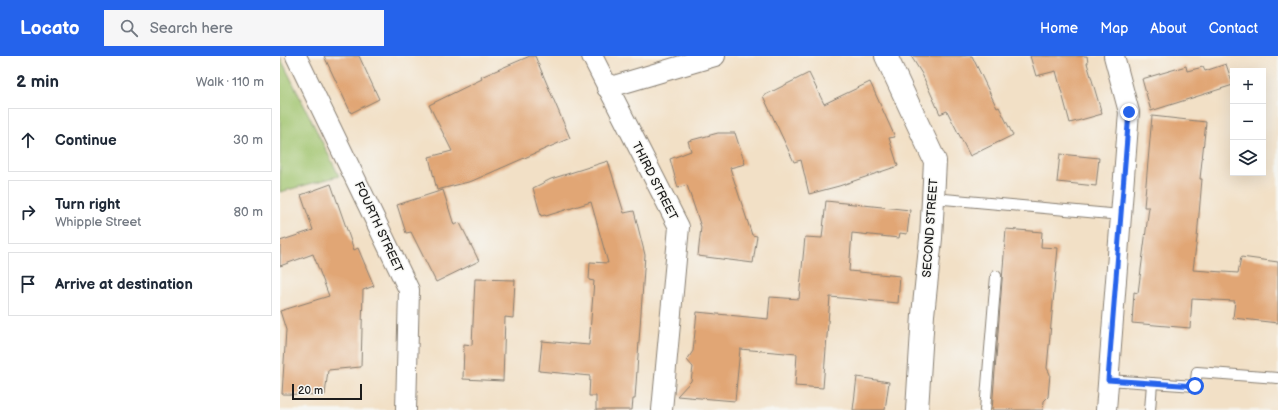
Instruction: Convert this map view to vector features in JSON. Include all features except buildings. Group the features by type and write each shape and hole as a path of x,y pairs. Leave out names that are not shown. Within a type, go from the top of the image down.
{"street":[{"name":"FOURTH STREET","path":"296,56 409,290 406,410"},
{"name":"THIRD STREET","path":"592,56 679,227 662,410"},
{"path":"607,88 715,56"},
{"name":"SECOND STREET","path":"886,56 935,160 931,238 923,315 917,410"},
{"path":"1106,410 1129,112 1114,56"}],"lane":[{"path":"933,198 1121,215"},
{"path":"985,410 996,276"},
{"path":"1108,380 1195,386 1197,372 1278,378"},
{"path":"1150,410 1152,383"}],"green space":[{"path":"280,57 339,176 280,192"}],"route":[{"path":"1129,112 1108,380 1195,386"}]}
